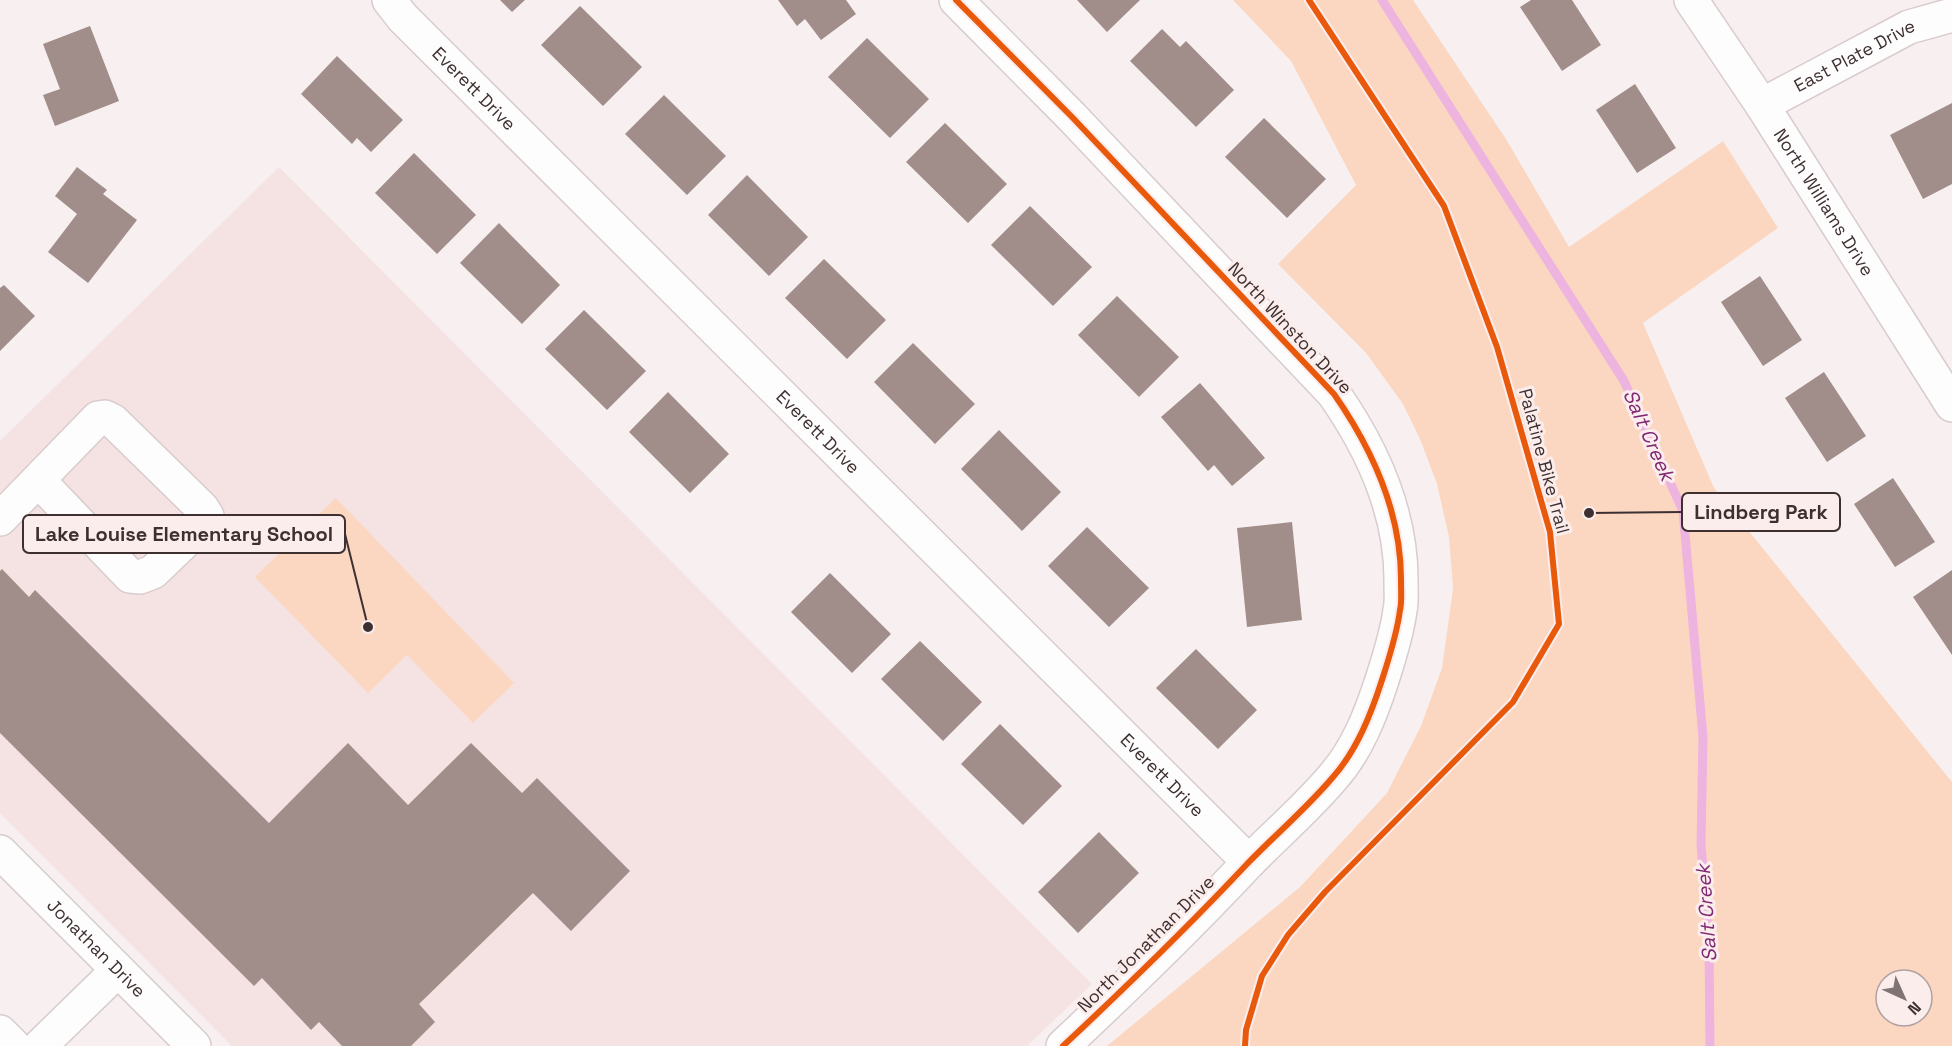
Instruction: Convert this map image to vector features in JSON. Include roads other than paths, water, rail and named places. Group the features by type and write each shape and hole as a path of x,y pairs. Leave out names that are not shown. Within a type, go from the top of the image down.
{"street":[{"name":"Everett Drive","path":"389,0 403,18 1249,862"},
{"name":"North Winston Drive","path":"957,0 1334,394 1353,420 1385,488 1401,562 1401,609 1372,711 1334,776 1249,862"},
{"name":"North Williams Drive","path":"1691,0 1762,105 1952,405"},
{"name":"East Plate Drive","path":"1762,105 1910,27 1952,15"},
{"path":"0,519 98,418 105,417 113,421 202,508 207,516 203,524 153,572 140,577 130,576 38,480"},
{"name":"Jonathan Drive","path":"0,852 194,1046"},
{"name":"North Jonathan Drive","path":"1063,1046 1217,897 1249,862"},
{"path":"40,1046 118,970"},
{"path":"0,1032 14,1046"}],"waterway":[{"name":"Salt Creek","path":"1382,0 1624,381 1683,511 1703,737 1701,844 1709,944 1710,1046"}],"place":[{"name":"Lindberg Park","path":"1589,513"},
{"name":"Lake Louise Elementary School","path":"368,627"}]}
